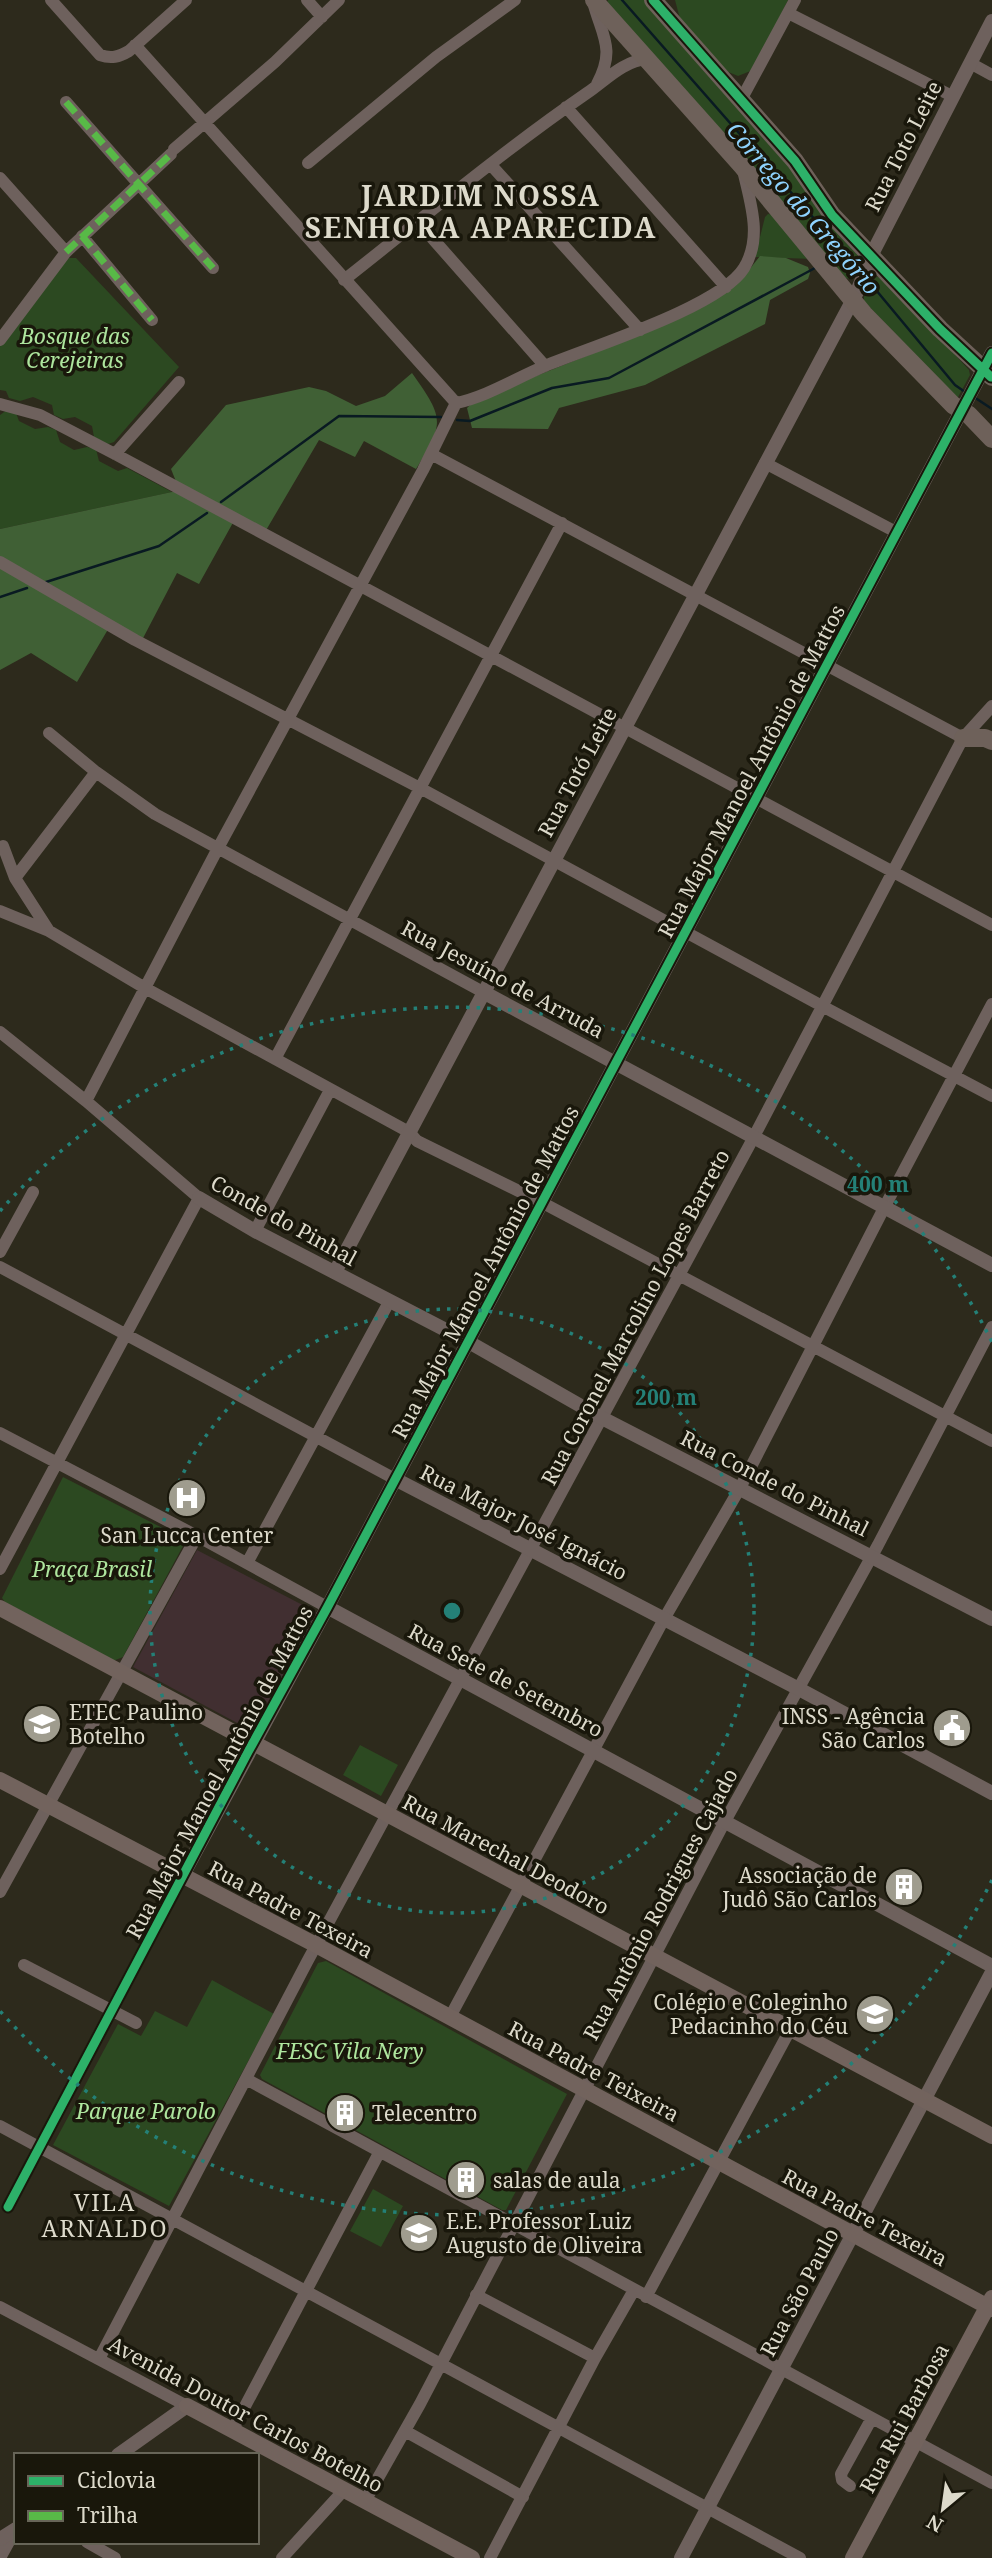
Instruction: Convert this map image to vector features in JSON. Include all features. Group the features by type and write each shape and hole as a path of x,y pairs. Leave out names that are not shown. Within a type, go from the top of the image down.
{"main road":[{"path":"593,0 742,166 900,352 964,406 992,439"},
{"path":"653,0 795,161 832,215 869,261 984,376"},
{"path":"667,0 675,25"},
{"path":"963,738 985,738 992,741"},
{"name":"Rua Marechal Deodoro","path":"0,1608 992,2136"},
{"name":"Rua Padre Texeira","path":"0,1780 450,2017"},
{"name":"Rua Padre Teixeira","path":"450,2017 719,2161"},
{"name":"Rua Padre Texeira","path":"719,2161 990,2305"},
{"name":"Rua Rui Barbosa","path":"853,2558 990,2305"},
{"name":"Avenida Doutor Carlos Botelho","path":"187,2406 472,2558"}],"street":[{"path":"51,0 100,55 108,58 121,55 135,46 181,2"},
{"path":"307,0 322,17"},
{"path":"0,340 66,251 205,122 275,62 339,0"},
{"path":"309,163 436,57 514,0"},
{"path":"593,0 607,46 608,59 595,87"},
{"path":"741,100 795,0"},
{"path":"788,13 952,96"},
{"name":"Rua Toto Leite","path":"855,296 869,261 992,21"},
{"path":"135,46 456,403"},
{"path":"344,280 566,107 629,63 647,59"},
{"path":"970,63 992,75"},
{"path":"66,102 213,268"},
{"path":"566,107 726,287"},
{"path":"491,164 640,330"},
{"path":"86,1101 456,403 640,330 726,287 747,263 753,243 755,223 742,166"},
{"path":"0,178 66,251"},
{"path":"755,223 767,209 777,207"},
{"path":"418,222 545,366"},
{"path":"82,236 152,320"},
{"name":"Rua Totó Leite","path":"335,1272 855,296"},
{"name":"Rua Major Manoel Antônio de Mattos","path":"8,2207 828,665 896,532 964,406 984,376 992,353"},
{"path":"115,454 178,382"},
{"path":"0,404 40,415 115,454 625,726 992,926"},
{"path":"431,454 963,738"},
{"path":"765,463 896,532"},
{"path":"275,1059 562,523"},
{"path":"0,562 135,640 420,788 992,1096"},
{"name":"Rua Coronel Marcolino Lopes Barreto","path":"99,2359 316,1945 679,1276 963,738 992,706"},
{"name":"Rua Jesuíno de Arruda","path":"49,733 96,772 155,814 217,850 992,1265"},
{"path":"15,878 96,772"},
{"path":"3,846 15,878 49,931"},
{"path":"0,911 49,931 145,988 409,1132 417,1141 541,1202 992,1441"},
{"path":"450,2017 664,1619 740,1488 992,1004"},
{"name":"Conde do Pinhal","path":"0,1031 199,1198 255,1231 467,1342"},
{"path":"255,1231 330,1090"},
{"path":"0,1252 33,1192"},
{"path":"0,1569 199,1198"},
{"name":"Rua Major José Ignácio","path":"0,1267 317,1438 799,1689 992,1793"},
{"path":"247,1563 389,1302"},
{"name":"Rua Antônio Rodrigues Cajado","path":"365,2501 405,2431 724,1822 799,1689 992,1327"},
{"name":"Rua Conde do Pinhal","path":"467,1342 602,1418 992,1619"},
{"name":"Rua Sete de Setembro","path":"0,1433 197,1536 992,1966"},
{"path":"0,1892 46,1804 197,1536"},
{"path":"24,1965 136,2023"},
{"name":"Rua São Paulo","path":"681,2558 992,1972"},
{"path":"646,2297 791,2028"},
{"path":"246,2079 992,2483"},
{"path":"0,2126 800,2558"},
{"path":"233,2429 379,2153"},
{"path":"490,2558 595,2358 634,2290"},
{"path":"476,2295 595,2358"},
{"name":"Avenida Doutor Carlos Botelho","path":"0,2307 187,2406"},
{"path":"121,2453 187,2406"},
{"path":"850,2486 842,2480 841,2474 872,2418"},
{"path":"405,2431 523,2497"},
{"path":"282,2558 344,2490"},
{"path":"0,2558 14,2533"},
{"path":"90,2544 115,2558"}],"shaded area":[{"path":"197,1550 320,1614 254,1732 133,1667"}],"green space":[{"path":"608,0 647,0 741,104 859,256 862,262 853,279 843,278 607,3"},
{"path":"675,0 788,0 753,70 738,76 726,71 680,19"},
{"path":"768,214 774,215 814,259 755,257"},
{"path":"760,256 786,258 808,267 810,273 808,279 770,300 765,324 645,385 559,408 548,429 472,428 467,408 474,401 641,334 745,275"},
{"name":"Bosque das Cerejeiras","path":"76,258 179,367 114,442 108,444 94,437 92,426 75,417 63,419 54,415 52,405 33,397 20,401 9,398 6,391 0,390 0,345 63,262"},
{"path":"879,276 884,278 969,370 970,375 957,399 864,301 872,279"},
{"path":"412,373 430,400 437,420 432,440 416,469 364,441 355,457 319,440 265,532 177,484 171,469 226,405 309,387 326,391 356,406 385,396"},
{"path":"7,410 16,413 19,421 35,429 48,427 56,430 60,442 74,450 87,447 96,449 99,461 118,471 127,468 172,492 0,529 0,415"},
{"path":"181,490 235,519 199,584 177,573 141,642 110,626 77,682 31,653 0,670 0,529"},
{"name":"Praça Brasil","path":"63,1477 180,1537 183,1546 123,1657 113,1661 2,1598"},
{"path":"360,1745 398,1765 381,1796 343,1775"},
{"name":"FESC Vila Nery","path":"326,1961 567,2094 506,2210 262,2079 260,2075 318,1963"},
{"name":"Parque Parolo","path":"212,1980 274,2014 169,2206 53,2145 118,2024 141,2036 155,2011 187,2027"},
{"path":"373,2189 403,2206 381,2247 350,2231"}],"waterway":[{"name":"Córrego do Gregório","path":"622,0 860,271"},
{"path":"457,420 470,421 552,388 609,378 815,268"},
{"name":"Córrego do Gregório","path":"866,278 955,385 965,392"},
{"name":"Córrego do Gregório","path":"974,397 992,409"},
{"path":"221,502 339,416 441,417"},
{"path":"43,583 159,546 207,513"},
{"path":"0,597 27,588"}],"marked path":[{"path":"66,102 213,268"},
{"path":"66,252 171,154"},
{"path":"82,236 152,320"}],"cycle path":[{"path":"653,0 795,161 832,215 940,329 991,377"},
{"path":"8,2207 992,353"}],"place":[{"name":"San Lucca Center","path":"187,1498"},
{"name":"ETEC Paulino Botelho","path":"42,1724"},
{"name":"INSS - Agência São Carlos","path":"952,1728"},
{"name":"Associação de Judô São Carlos","path":"904,1887"},
{"name":"Colégio e Coleginho Pedacinho do Céu","path":"875,2014"},
{"name":"Telecentro","path":"345,2113"},
{"name":"salas de aula","path":"466,2180"},
{"name":"E.E. Professor Luiz Augusto de Oliveira","path":"419,2233"}],"district":[{"name":"JARDIM NOSSA SENHORA APARECIDA","path":"481,211"},
{"name":"VILA ARNALDO","path":"105,2215"}]}
